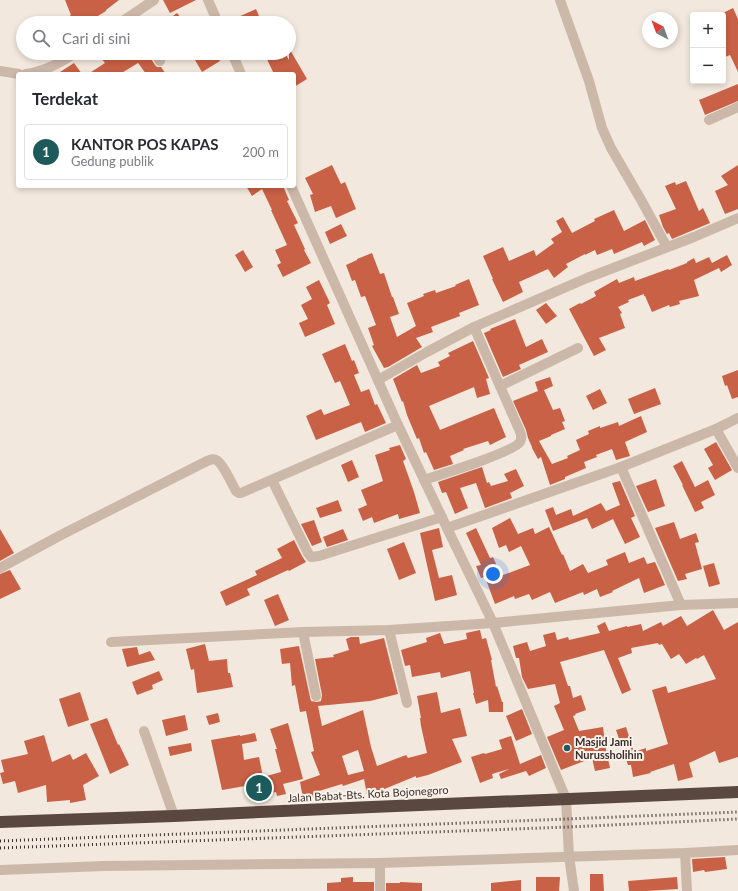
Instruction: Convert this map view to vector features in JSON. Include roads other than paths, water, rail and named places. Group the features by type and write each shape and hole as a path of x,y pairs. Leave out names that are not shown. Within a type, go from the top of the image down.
{"highway":[{"name":"Jalan Babat-Bts. Kota Bojonegoro","path":"0,822 738,792"}],"street":[{"path":"138,16 154,0"},
{"path":"208,0 215,16"},
{"path":"560,0 589,81 602,128 611,148 667,247"},
{"path":"40,72 63,60"},
{"path":"235,60 240,72"},
{"path":"0,71 16,75"},
{"path":"709,120 738,107"},
{"path":"293,188 398,425 493,623 566,799 569,856 574,891"},
{"path":"378,380 474,327 587,278 738,218"},
{"path":"424,480 504,452 520,442 521,439 521,434 474,327"},
{"path":"500,386 578,348"},
{"path":"447,528 621,467 716,429 738,418"},
{"path":"0,568 61,535 212,459 216,459 220,462 236,490 240,493 244,493 398,425"},
{"path":"716,429 738,468"},
{"path":"621,467 681,605"},
{"path":"272,480 308,553 312,557 442,517"},
{"path":"111,642 303,632 389,630 493,623 681,605 738,603"},
{"path":"389,630 407,702"},
{"path":"303,632 316,696"},
{"path":"144,731 174,816"},
{"path":"0,870 104,866 380,863 738,850"},
{"path":"685,853 687,891"},
{"path":"380,863 380,891"}],"railway":[{"path":"0,841 738,812"},
{"path":"0,848 568,827 738,819"}],"place":[{"name":"Masjid Jami Nurussholihin","path":"567,748"},
{"name":"KANTOR POS KAPAS","path":"259,788"}]}
